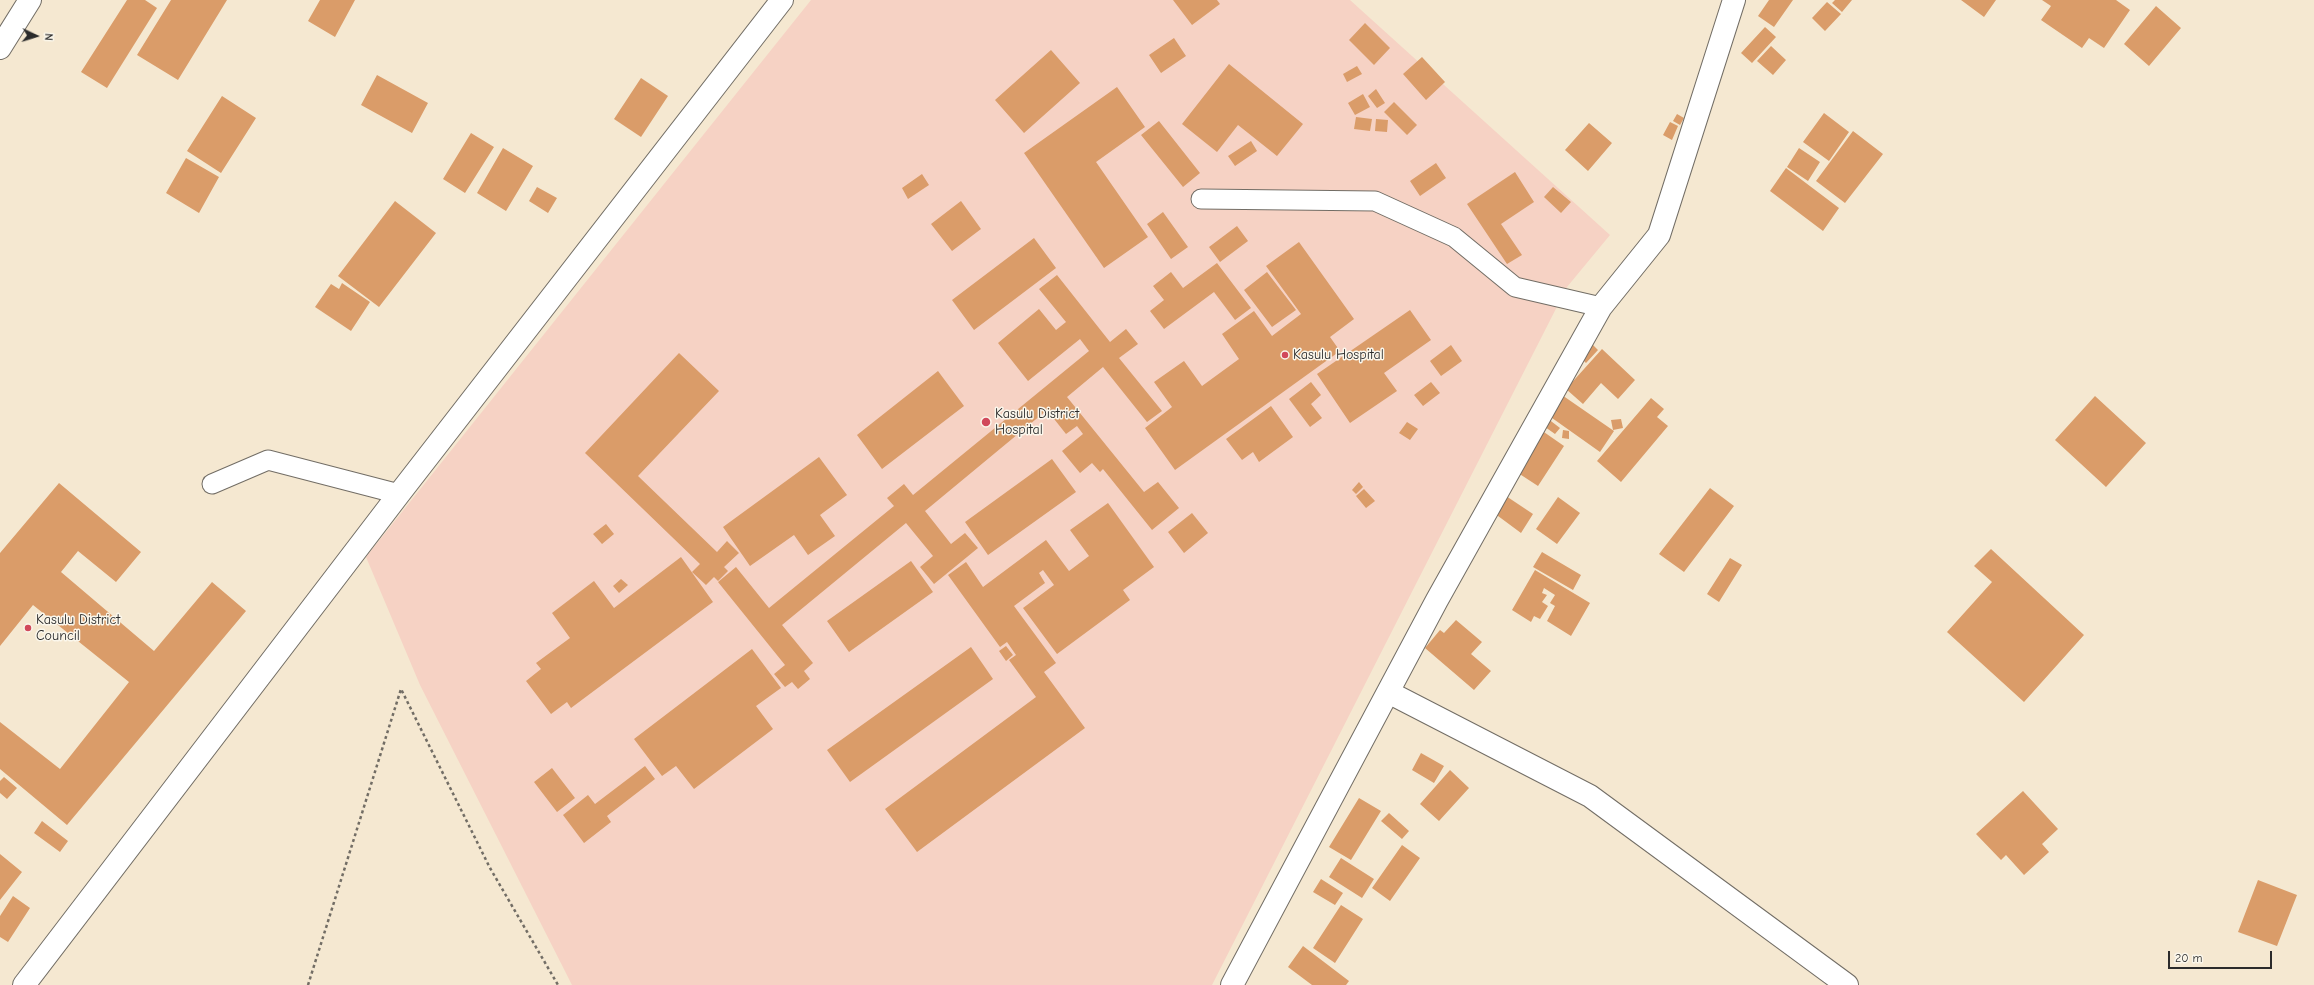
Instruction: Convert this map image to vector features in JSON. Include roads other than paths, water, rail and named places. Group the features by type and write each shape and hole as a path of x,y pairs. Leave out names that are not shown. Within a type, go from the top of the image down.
{"street":[{"path":"0,48 30,0"},
{"path":"24,985 399,494 782,0"},
{"path":"1232,985 1388,692 1601,307 1659,235 1734,0"},
{"path":"1388,692 1590,796 1847,985"}],"lane":[{"path":"1201,199 1375,201 1454,237 1515,287 1601,307"},
{"path":"212,484 268,460 399,494"}],"place":[{"name":"Kasulu Hospital","path":"1285,355"},
{"name":"Kasulu District Hospital","path":"986,422"},
{"name":"Kasulu District Council","path":"28,628"}]}
